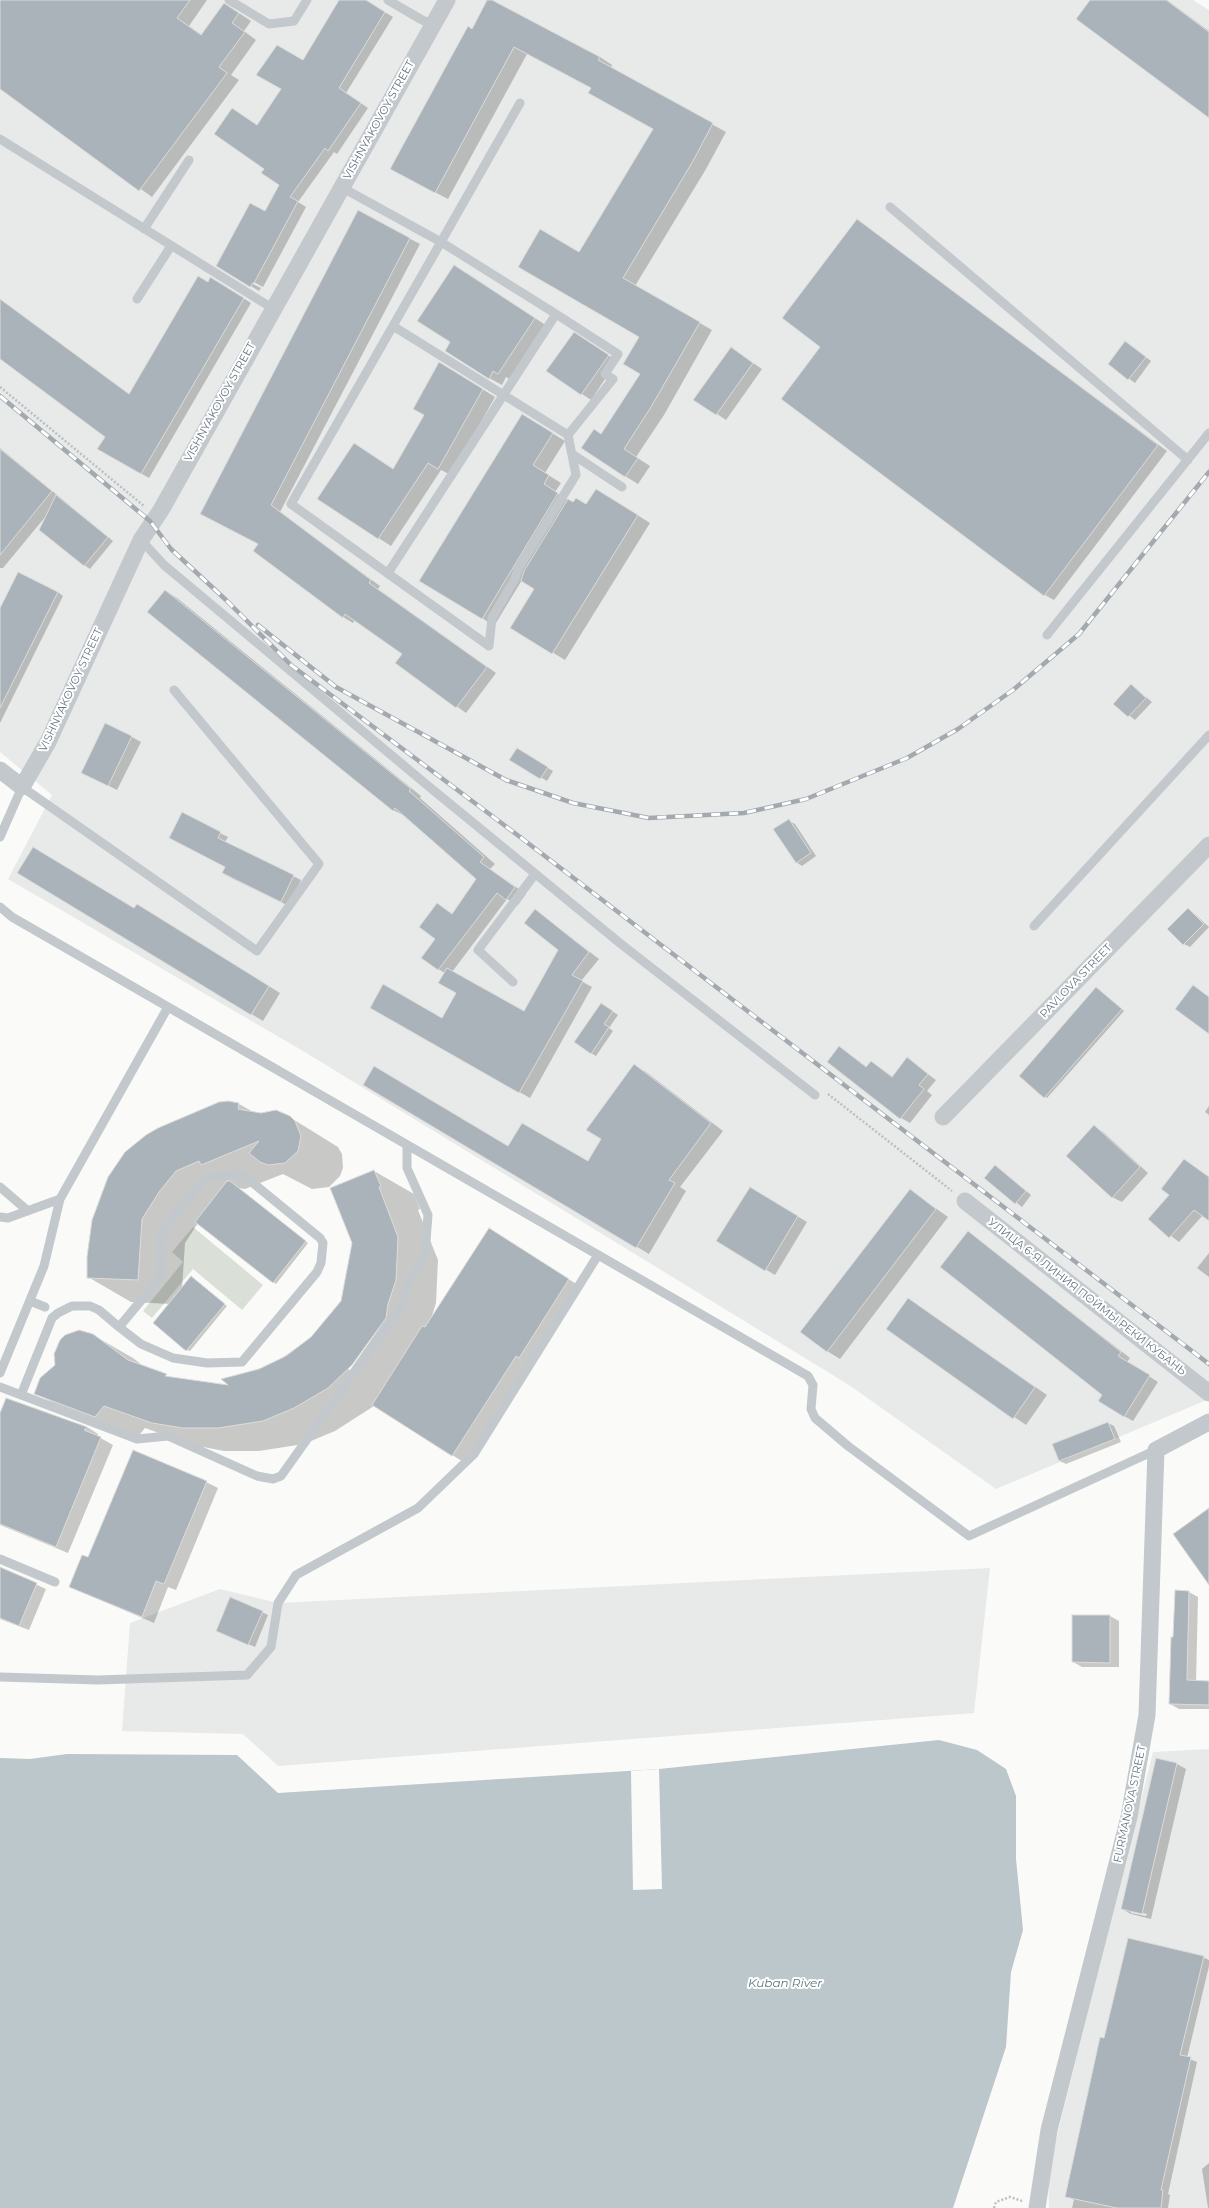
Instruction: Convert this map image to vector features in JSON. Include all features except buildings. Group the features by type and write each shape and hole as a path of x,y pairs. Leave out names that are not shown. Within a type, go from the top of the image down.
{"street":[{"name":"VISHNYAKOVOY STREET","path":"22,787 48,742 140,540 161,510 272,308 447,0"},
{"path":"0,770 22,787"},
{"name":"PAVLOVA STREET","path":"943,1117 1209,845"},
{"name":"УЛИЦА 6-Я ЛИНИЯ ПОЙМЫ РЕКИ КУБАНЬ","path":"965,1201 1209,1393"},
{"path":"1156,1450 1209,1422"},
{"name":"FURMANOVA STREET","path":"1037,2206 1049,2130 1129,1817 1147,1716 1156,1450"}],"lane":[{"path":"229,0 269,24 294,21 307,0"},
{"path":"388,0 422,20 433,24"},
{"path":"393,326 568,435 576,475 518,569 516,579 492,618 489,646 291,504 520,103"},
{"path":"0,139 272,308"},
{"path":"144,229 189,160"},
{"path":"341,187 441,242 618,354 606,374 613,379 568,435"},
{"path":"890,207 1188,460"},
{"path":"138,299 171,246"},
{"path":"388,573 556,314"},
{"path":"1047,635 1209,433"},
{"path":"572,454 622,487"},
{"path":"140,540 170,570 535,874 627,949 815,1095"},
{"path":"0,838 22,787 256,951 319,864 174,690"},
{"path":"1034,926 1209,735"},
{"path":"513,982 478,950 535,874"},
{"path":"0,907 12,917 808,1376 813,1385 811,1409 815,1418 848,1446 969,1536 1156,1450"},
{"path":"0,1373 44,1266 60,1199 168,1007"},
{"path":"0,1387 136,1439 168,1436 257,1476 273,1479 281,1476 401,1307 409,1281 425,1254 428,1215 407,1168 407,1145"},
{"path":"21,1395 52,1318 58,1313 72,1306 90,1306 99,1310 119,1327 141,1344 173,1358 207,1364 242,1362 317,1272 321,1263 323,1243 320,1238 242,1174 207,1177 164,1228 160,1240 162,1272 119,1327"},
{"path":"0,1187 28,1211"},
{"path":"0,1217 8,1218 60,1199"},
{"path":"0,1677 98,1680 247,1675 271,1647 278,1603 296,1575 418,1508 474,1454 598,1255"},
{"path":"30,1302 45,1307"},
{"path":"0,1559 55,1582"}],"path":[{"path":"0,387 154,514 161,510"},
{"path":"815,1095 826,1092 965,1201"},
{"path":"994,2208 996,2202 1010,2197 1037,2206"}],"shaded area":[{"path":"0,0 1193,0 1209,10 1209,1399 996,1489 849,1385 303,1051 8,879 52,795 0,752"},
{"path":"193,1227 263,1285 242,1310 193,1269 152,1318 143,1311 183,1262 172,1252"},
{"path":"990,1568 974,1713 278,1766 243,1734 122,1731 130,1623 220,1589 278,1603"},
{"path":"1209,1749 1209,2208 1049,2208 1048,2171 1153,1752"}],"water":[{"name":"Kuban River","path":"939,1740 977,1750 1006,1769 1016,1796 1016,1859 1023,1930 1011,1972 1006,2047 953,2208 0,2208 0,1758 30,1759 67,1754 237,1755 278,1793 659,1769"}],"pier":[{"path":"659,1769 662,1889 633,1890 631,1771"}],"railway":[{"path":"0,396 150,521 171,549 226,600 291,665 520,837 1209,1364"},
{"path":"258,625 336,687 506,780 573,803 649,818 744,813 806,799 907,758 958,729 1013,690 1079,634 1209,472"}]}
